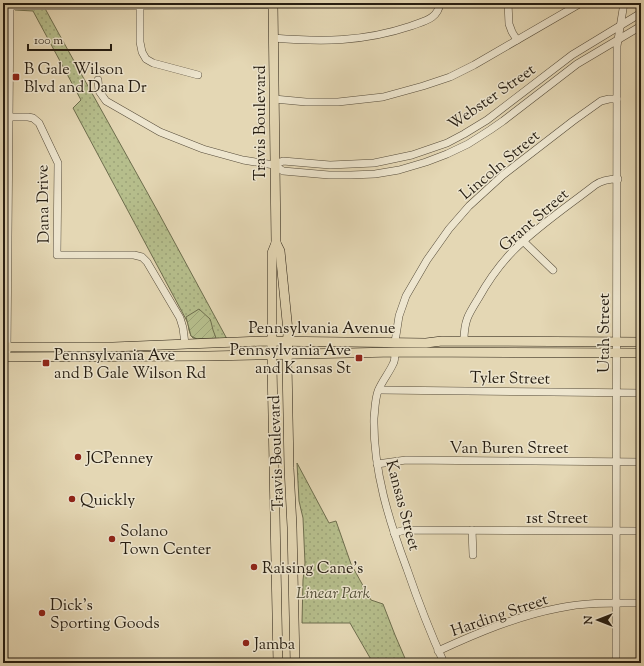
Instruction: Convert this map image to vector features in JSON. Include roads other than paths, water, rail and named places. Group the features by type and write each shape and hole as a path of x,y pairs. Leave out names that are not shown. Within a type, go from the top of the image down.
{"main road":[{"name":"Travis Boulevard","path":"273,4 276,243 272,253 272,355 278,663"},
{"name":"Travis Boulevard","path":"276,243 280,251 288,331 289,468 295,663"},
{"name":"Pennsylvania Avenue","path":"5,347 108,347 272,342 641,342"},
{"name":"Pennsylvania Avenue","path":"5,357 208,356 395,352 641,353"}],"street":[{"path":"273,38 306,41 373,37 397,31 428,20 435,15 440,3"},
{"path":"508,3 509,24 517,40"},
{"name":"Utah Street","path":"616,663 618,179 617,46 624,3"},
{"path":"5,357 10,118 7,6 53,4 273,4"},
{"path":"274,99 306,102 338,102 383,97 423,86 450,77 474,65 577,4"},
{"path":"140,5 140,42 142,52 146,59 153,63 198,75"},
{"name":"Webster Street","path":"274,166 283,161 330,165 374,163 398,159 432,149 464,134 487,120 572,55 641,13"},
{"name":"Webster Street","path":"274,166 285,171 329,175 375,174 399,170 447,154 468,144 490,130 577,64 641,26"},
{"path":"98,80 99,91 106,101 160,132 203,149 243,160 274,166"},
{"name":"Lincoln Street","path":"395,342 399,316 406,296 427,260 449,229 469,206 503,175 573,121 601,101 617,99"},
{"name":"Dana Drive","path":"10,118 34,118 39,123 58,163 57,255 134,255 142,257 147,262 180,318 185,344"},
{"name":"Grant Street","path":"464,341 466,320 494,274 513,251 523,241 600,181 618,179"},
{"path":"523,241 553,270"},
{"name":"Kansas Street","path":"395,352 394,363 379,390 375,401 375,441 380,481 394,533 438,651 444,663"},
{"name":"Tyler Street","path":"379,390 641,393"},
{"name":"Van Buren Street","path":"378,464 406,460 641,462"},
{"name":"1st Street","path":"394,533 405,530 641,531"},
{"path":"472,530 473,555"},
{"name":"Harding Street","path":"438,651 473,635 533,614 560,607 616,603 641,603"}],"place":[{"name":"B Gale Wilson Blvd and Dana Dr","path":"16,77"},
{"name":"Pennsylvania Ave and Kansas St","path":"359,358"},
{"name":"Pennsylvania Ave and B Gale Wilson Rd","path":"46,363"},
{"name":"JCPenney","path":"78,457"},
{"name":"Quickly","path":"72,499"},
{"name":"Solano Town Center","path":"112,539"},
{"name":"Raising Cane's","path":"254,567"},
{"name":"Dick's Sporting Goods","path":"42,613"},
{"name":"Jamba","path":"246,643"}],"park label":[{"name":"Linear Park","path":"333,592"}]}
